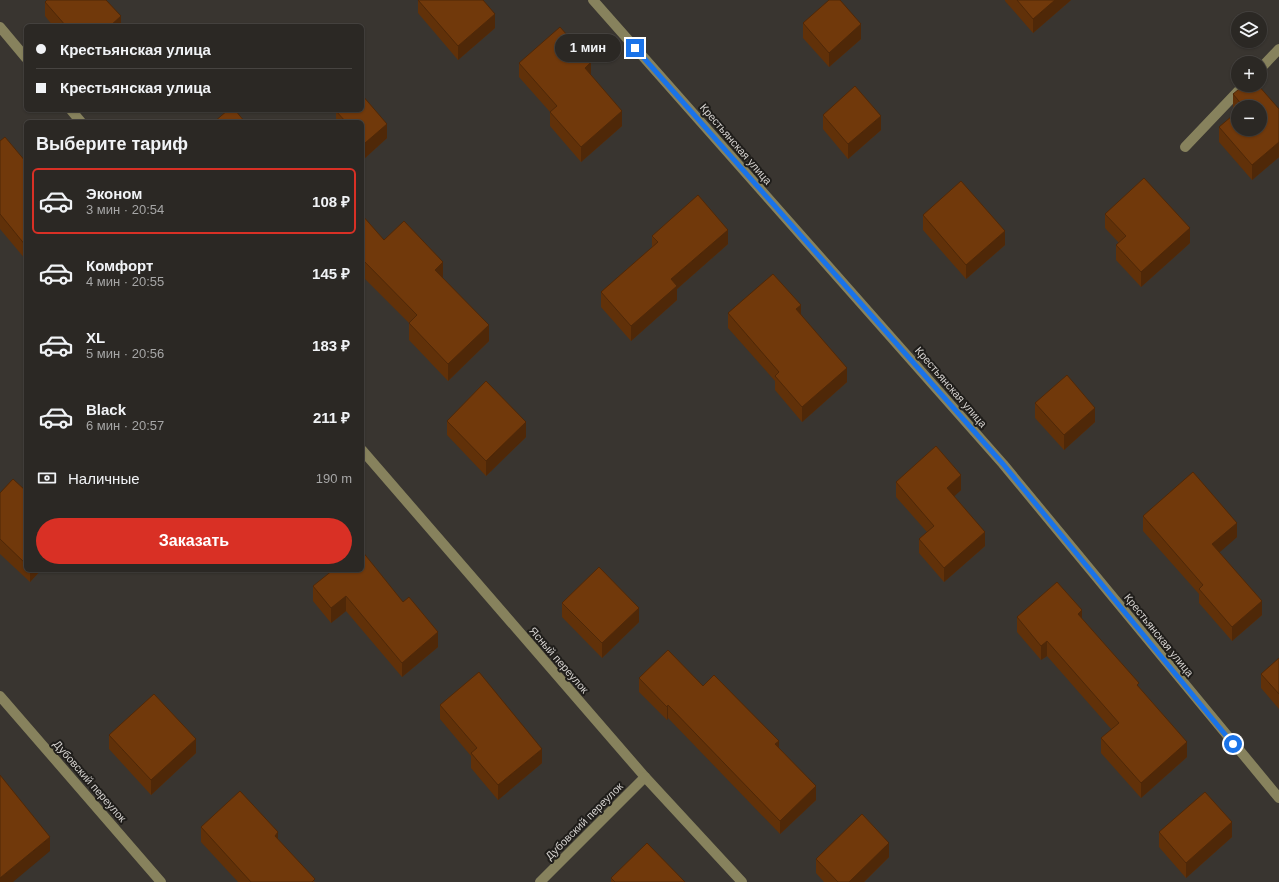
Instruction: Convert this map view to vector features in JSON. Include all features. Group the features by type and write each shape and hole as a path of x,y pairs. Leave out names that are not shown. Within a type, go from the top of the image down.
{"street":[{"name":"Крестьянская улица","path":"593,0 1003,464 1279,798"},
{"path":"0,27 24,56"},
{"path":"1267,62 1279,49"},
{"path":"1185,147 1237,92"},
{"path":"72,112 79,120"},
{"name":"Ясный переулок","path":"364,452 645,777 742,882"},
{"name":"Дубовский переулок","path":"0,696 162,882"},
{"name":"Дубовский переулок","path":"540,882 645,777"}],"building":[{"path":"47,0 106,0 121,16 112,24 64,24 45,2"},
{"path":"418,0 483,0 495,14 458,46"},
{"path":"829,0 840,0 861,24 829,53 803,23"},
{"path":"1017,0 1055,0 1033,19"},
{"path":"560,27 591,62 585,68 622,111 581,147 550,112 557,106 519,63"},
{"path":"855,86 881,116 848,144 823,115"},
{"path":"1235,92 1264,92 1279,109 1279,142 1252,165 1219,127 1231,117 1231,136 1267,136 1267,100 1238,100 1233,94"},
{"path":"364,97 387,124 365,143 364,120 344,120 337,112 364,112"},
{"path":"226,112 237,112 243,120 216,120"},
{"path":"5,137 24,160 24,244 0,214 0,141"},
{"path":"1144,178 1190,228 1141,272 1116,245 1126,236 1105,214"},
{"path":"961,181 1005,231 966,265 923,215"},
{"path":"698,195 728,230 671,279 677,286 631,326 601,292 658,242 652,236"},
{"path":"364,217 384,240 404,221 443,262 435,270 489,325 448,364 409,323 417,315 364,261"},
{"path":"773,274 801,305 796,309 847,368 802,407 775,376 779,372 728,313"},
{"path":"1067,375 1095,408 1064,435 1035,403"},
{"path":"486,381 526,422 486,461 447,421"},
{"path":"936,446 961,475 947,488 985,532 944,568 919,539 934,526 896,482"},
{"path":"1193,472 1237,523 1212,544 1262,601 1232,627 1199,589 1203,585 1143,516"},
{"path":"13,479 24,489 24,562 0,539 0,493"},
{"path":"364,553 403,602 409,597 438,632 402,663 346,596 331,608 313,586 330,572 364,572"},
{"path":"599,567 639,608 602,643 562,603"},
{"path":"1057,582 1082,610 1078,614 1139,683 1137,685 1187,742 1141,783 1101,738 1119,723 1047,641 1041,646 1017,617"},
{"path":"668,650 703,686 714,675 779,741 775,744 816,786 780,821 668,705 667,707 639,678"},
{"path":"1279,658 1279,694 1261,674"},
{"path":"479,672 542,749 498,785 471,753 477,748 440,705"},
{"path":"154,694 196,739 151,780 109,735"},
{"path":"0,775 50,837 0,878"},
{"path":"240,791 278,832 275,836 315,879 312,882 251,882 201,827"},
{"path":"1205,792 1232,822 1186,863 1159,832"},
{"path":"862,814 889,843 849,882 838,882 816,859"},
{"path":"647,843 685,882 615,882 611,878"}],"route":[{"path":"635,48 1003,464 1233,744"}]}
